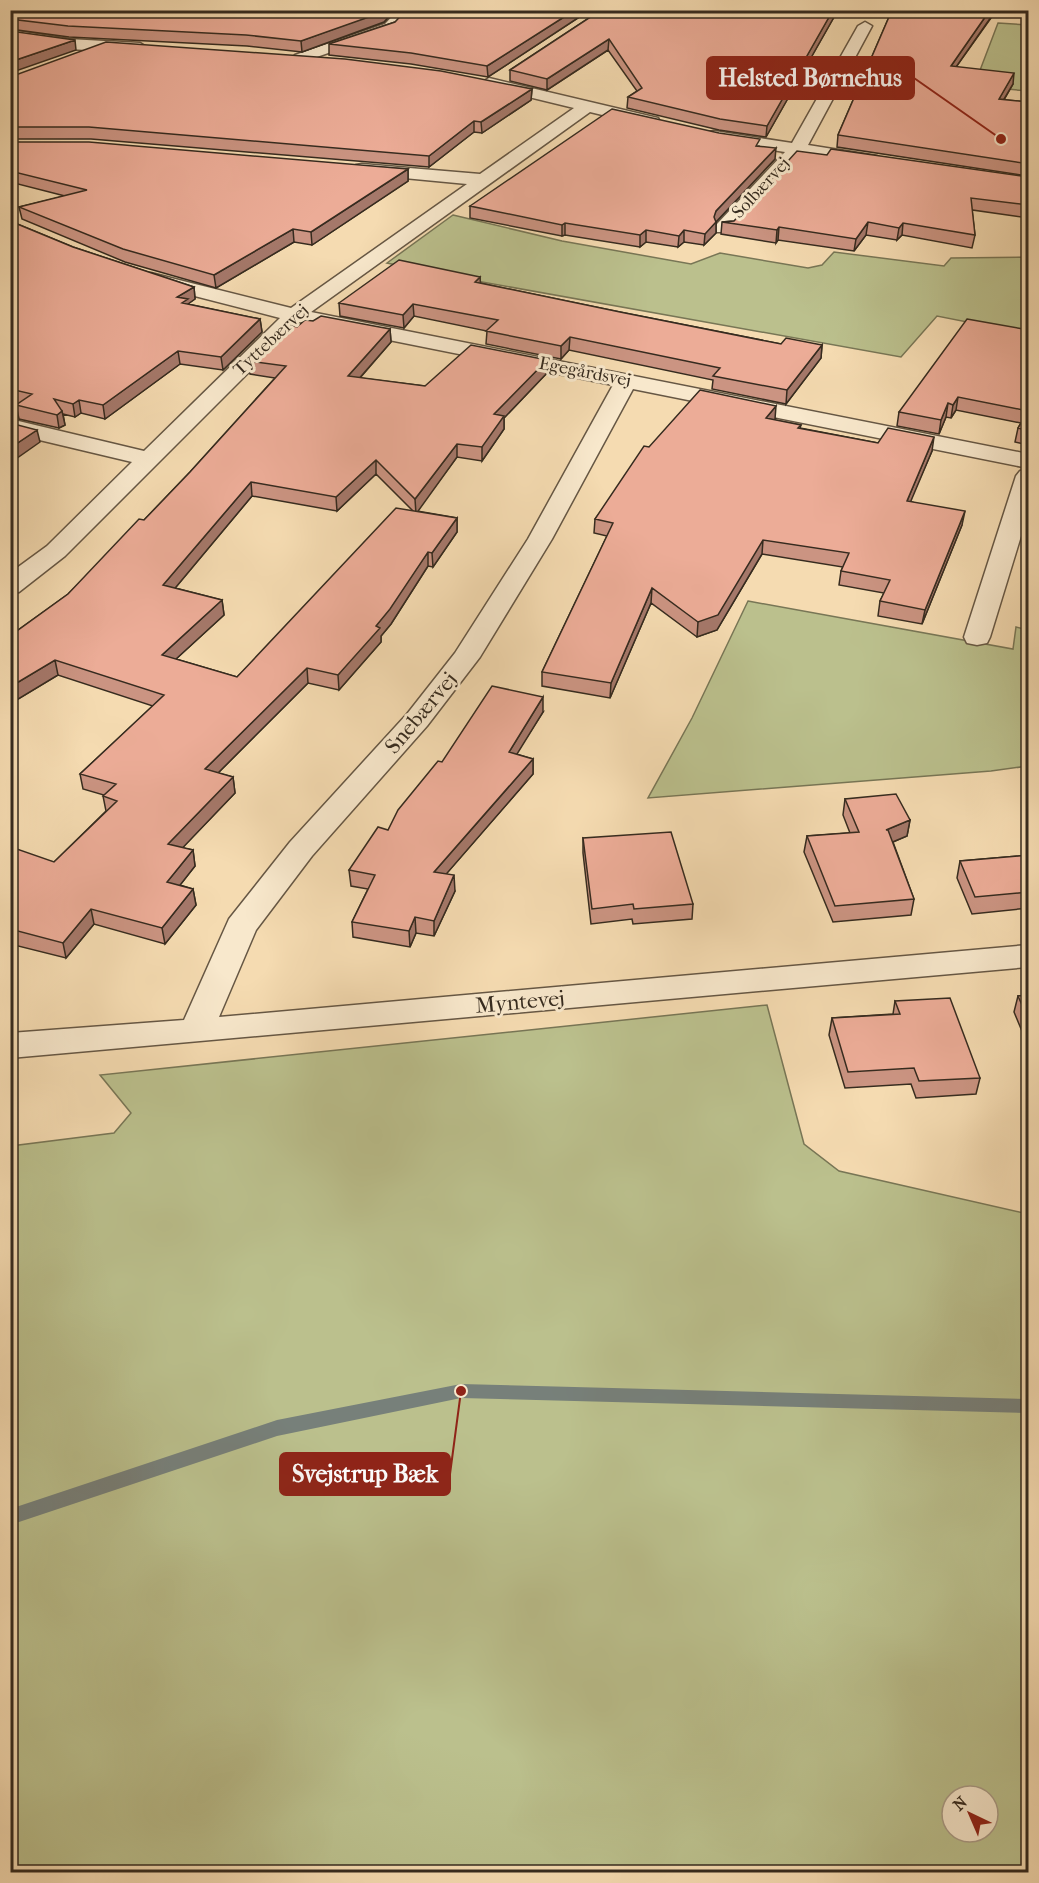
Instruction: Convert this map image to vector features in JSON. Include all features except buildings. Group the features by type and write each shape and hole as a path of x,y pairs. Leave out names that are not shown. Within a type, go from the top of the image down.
{"street":[{"path":"300,58 390,27 406,10"},
{"name":"Solbærvej","path":"724,228 797,149 865,26"},
{"path":"10,34 69,44 154,49"},
{"path":"74,60 108,47"},
{"path":"279,56 342,63"},
{"path":"491,84 508,72"},
{"path":"468,80 672,126"},
{"name":"Tyttebærvej","path":"10,586 56,551 294,315 588,106"},
{"path":"700,133 889,163"},
{"path":"341,167 484,180"},
{"name":"Egegårdsvej","path":"135,274 294,315 1029,461"},
{"name":"Snebærvej","path":"196,1031 241,927 301,849 417,720 466,657 540,539 627,380"},
{"path":"10,426 148,459"},
{"path":"977,637 1029,476"},
{"name":"Myntevej","path":"10,1046 1029,956"}],"green space":[{"path":"998,23 1028,25 1028,91 974,86"},
{"path":"453,215 562,241 691,264 720,253 808,268 822,265 834,252 944,266 951,258 1028,257 1028,334 937,316 901,357 387,263"},
{"path":"748,601 1013,649 1016,627 1028,630 1028,766 991,771 648,798 692,718"},
{"path":"767,1005 804,1144 839,1171 1028,1214 1028,1872 11,1872 11,1146 114,1133 131,1113 100,1075"}],"waterway":[{"path":"10,1517 277,1428 461,1391 1028,1406"}],"place":[{"name":"Helsted Børnehus","path":"1001,139"},
{"name":"Svejstrup Bæk","path":"461,1391"}]}
